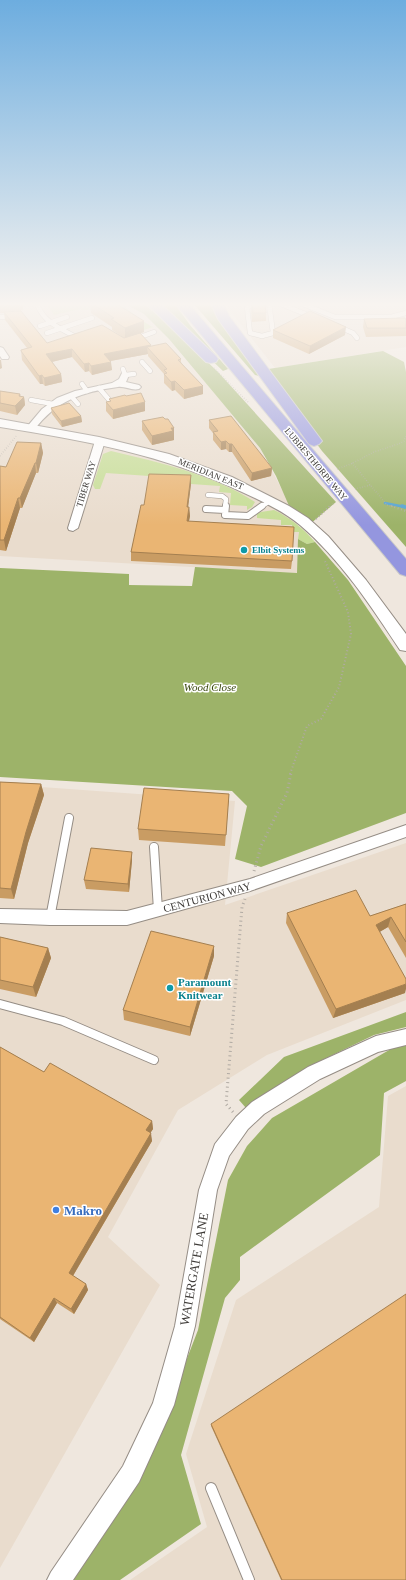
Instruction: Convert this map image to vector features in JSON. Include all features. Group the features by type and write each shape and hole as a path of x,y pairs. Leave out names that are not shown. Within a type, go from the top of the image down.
{"highway":[{"path":"232,377 316,454"},
{"name":"LUBBESTHORPE WAY","path":"247,377 316,454 337,469 398,539"},
{"name":"LUBBESTHORPE WAY","path":"253,377 316,454 406,570"},
{"path":"264,377 316,454"}],"street":[{"path":"118,384 123,380 123,377"},
{"path":"31,428 41,413 53,404 85,388 99,388 118,384 140,387"},
{"name":"MERIDIAN EAST","path":"0,423 100,441 183,462 232,481 270,501 309,525 348,568 378,606 406,646"},
{"name":"TIBER WAY","path":"73,528 100,441"},
{"name":"CENTURION WAY","path":"0,916 50,918 127,918 250,885 406,831"},
{"name":"WATERGATE LANE","path":"59,1580 132,1474 163,1406 185,1326 208,1190 222,1151 242,1123 258,1108 314,1073 376,1044 406,1037"}],"lane":[{"path":"99,388 112,402"},
{"path":"41,395 43,401"},
{"path":"71,396 78,404"},
{"path":"31,400 53,404"},
{"path":"208,495 222,496 226,499 225,515 248,516 270,501"},
{"path":"206,509 225,510"},
{"path":"248,516 248,524"},
{"path":"50,918 69,818"},
{"path":"154,847 158,910"},
{"path":"0,1004 63,1021 154,1060"},
{"path":"211,1488 249,1580"}],"path":[{"path":"337,469 346,467 377,451 398,445 404,442 406,435"},
{"path":"0,456 10,443"},
{"path":"352,463 387,505 406,511"},
{"path":"355,489 370,485"},
{"path":"309,525 336,502"},
{"path":"242,1123 226,1104 242,907 261,846 287,793 289,778 307,726 321,719 339,688 346,663 351,634 348,612 322,554"}],"shaded area":[{"path":"0,377 201,377 260,448 289,503 299,529 297,573 0,556"},
{"path":"0,784 235,801 225,905 406,843 406,1000 267,1055 178,1110 108,1237 160,1285 0,1568"},
{"path":"406,1086 406,1580 130,1580 207,1527 186,1454 236,1300 379,1207 388,1096"}],"green space":[{"path":"201,377 222,377 336,502 309,525 293,515 276,476 260,448"},
{"path":"263,377 406,377 406,547 322,451 268,378"},
{"path":"111,451 186,470 239,492 255,502 252,507 247,510 247,506 230,505 231,493 219,492 220,486 191,484 149,476 106,473 100,489 95,489 93,485 103,454"},
{"path":"274,510 296,524 315,542 307,544 298,539 299,532 292,532 292,525 281,525 281,520 257,518 257,514 261,512"},
{"name":"Wood Close","path":"298,539 307,544 315,542 348,580 406,666 406,813 261,867 235,859 247,806 232,791 0,777 0,568 129,574 129,585 192,586 195,567 297,573"},
{"path":"406,1012 406,1027 374,1035 310,1066 246,1108 239,1100 284,1057"},
{"path":"406,1044 406,1081 384,1093 380,1155 240,1257 240,1280 225,1298 181,1455 201,1524 120,1580 69,1580 147,1462 198,1330 228,1180 247,1146 272,1118 396,1046"}],"building":[{"path":"166,377 194,377 203,386 184,390 175,381 171,382"},
{"path":"0,391 20,394 19,396 24,397 15,406 0,403"},
{"path":"141,393 145,402 113,410 106,402 111,401 109,399"},
{"path":"69,403 81,416 61,421 51,408"},
{"path":"231,416 272,468 252,473 232,444 229,444 226,441 221,442 213,432 218,431 209,420"},
{"path":"163,417 168,419 174,428 171,428 173,431 152,436 142,421"},
{"path":"17,442 41,443 36,463 20,498 18,498 4,540 0,540 0,466 6,467"},
{"path":"149,474 191,475 187,507 189,507 187,521 294,527 292,561 131,552 141,505 144,505"},
{"path":"0,782 41,784 26,832 11,889 0,888"},
{"path":"144,788 229,794 226,835 138,829"},
{"path":"91,848 132,852 128,884 84,880"},
{"path":"356,890 370,916 406,904 406,942 391,917 376,925 406,979 406,984 336,1009 287,913"},
{"name":"Paramount Knitwear","path":"151,931 214,946 190,1027 123,1010"},
{"path":"0,937 48,948 33,987 0,980"},
{"name":"Makro","path":"0,1047 44,1072 50,1063 152,1121 146,1130 151,1133 69,1273 86,1284 71,1309 54,1298 30,1338 0,1317"},
{"path":"406,1294 406,1580 282,1580 211,1424"}],"waterway":[{"path":"385,503 405,507 402,506"}],"place":[{"name":"Elbit Systems","path":"244,550"},
{"name":"Paramount Knitwear","path":"170,988"},
{"name":"Makro","path":"56,1210"}]}
